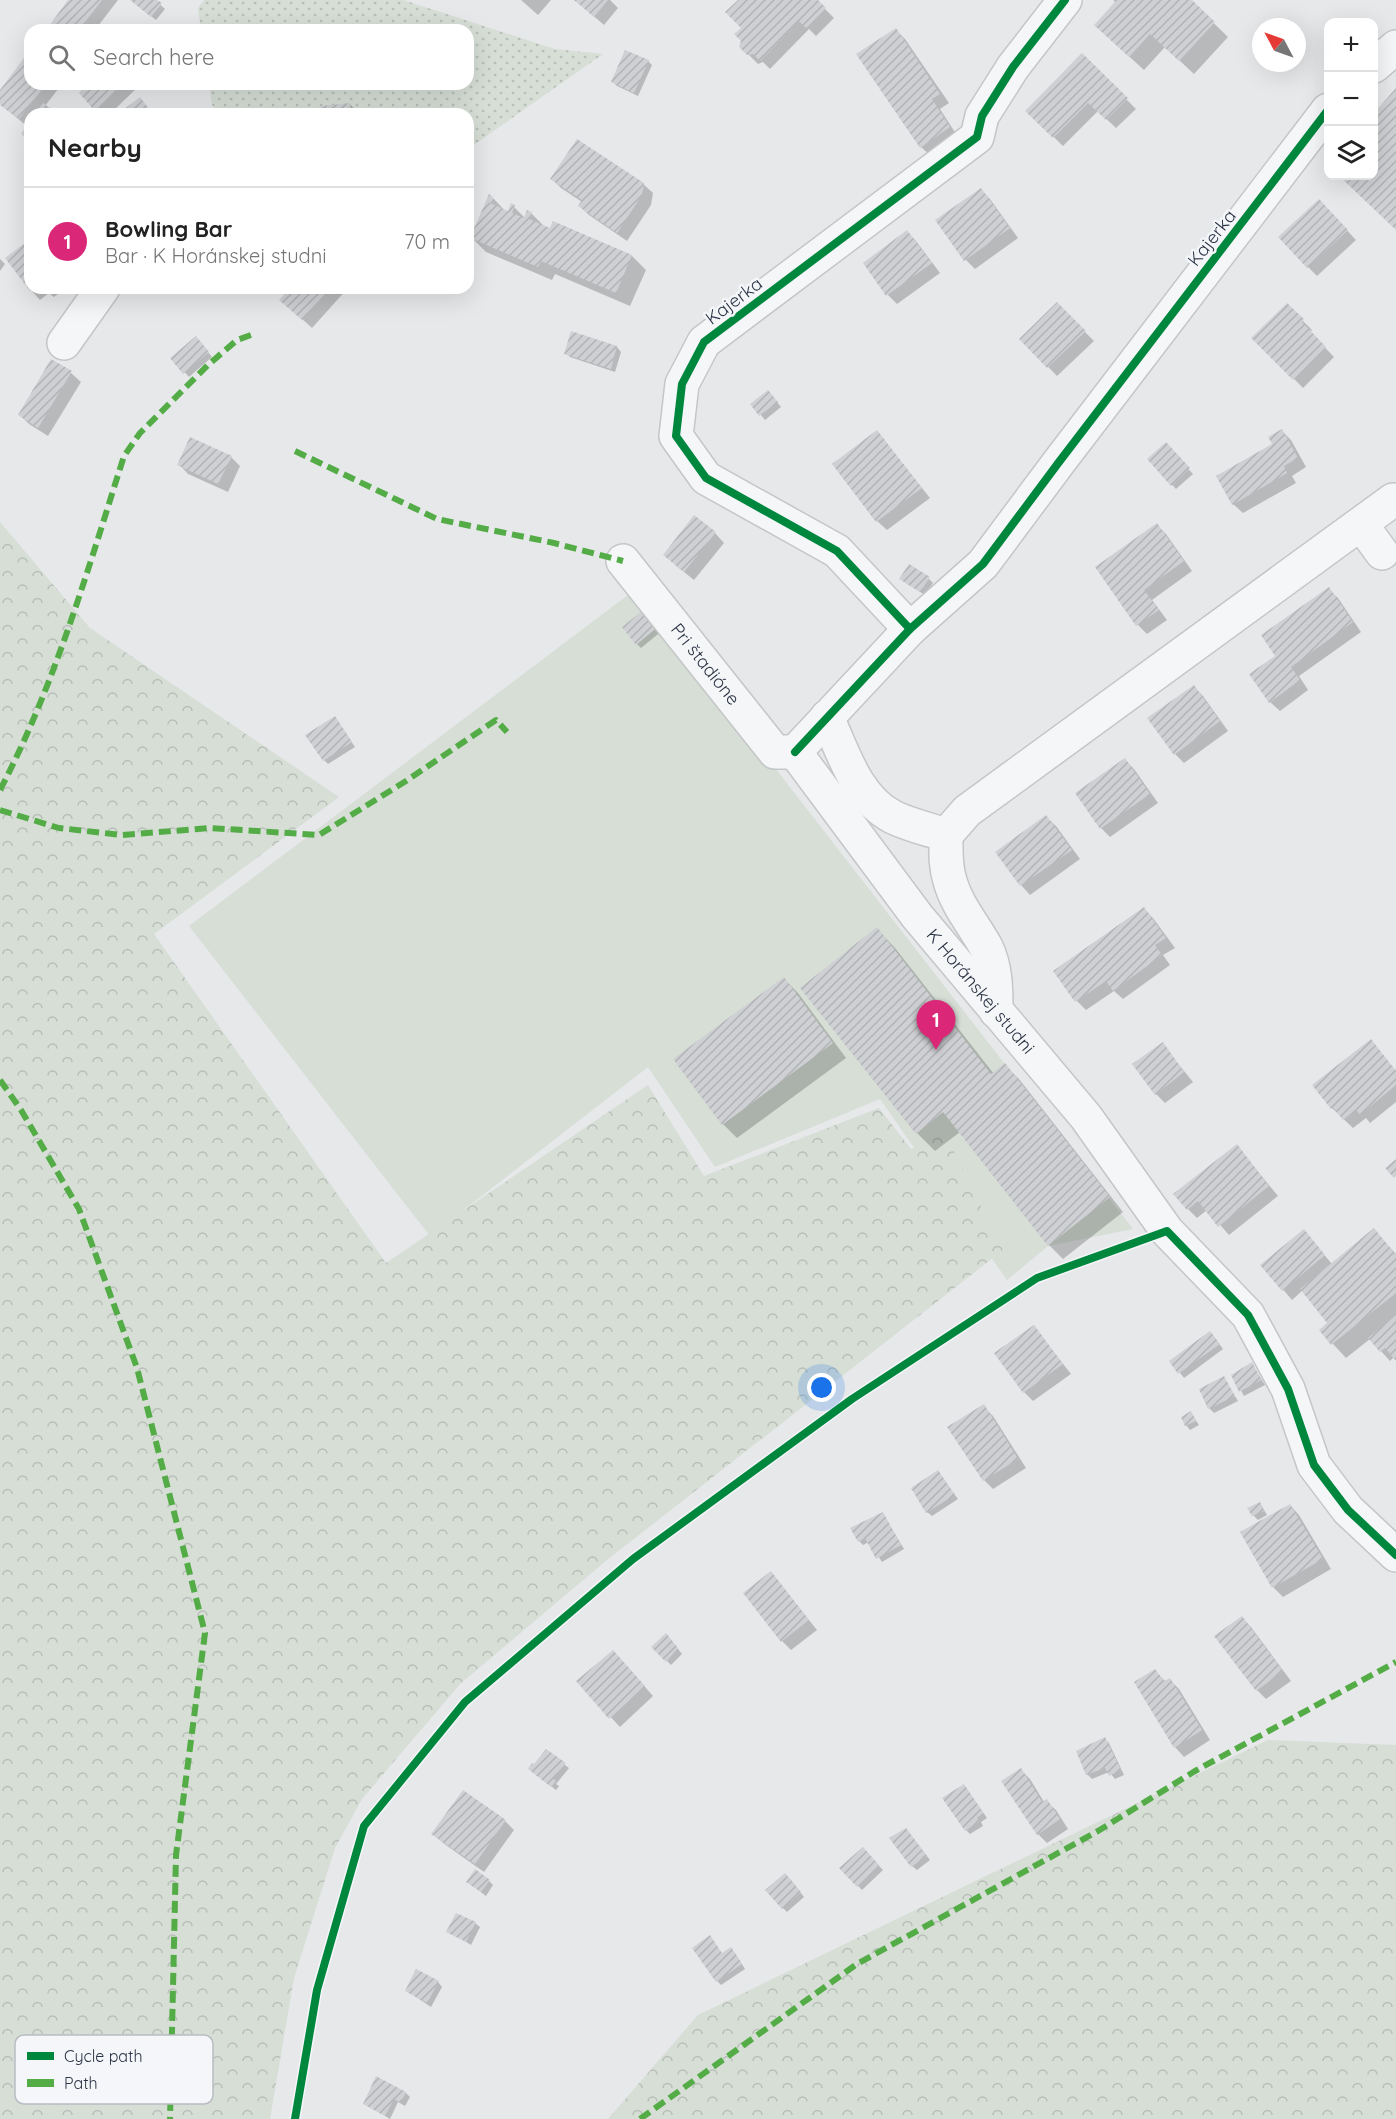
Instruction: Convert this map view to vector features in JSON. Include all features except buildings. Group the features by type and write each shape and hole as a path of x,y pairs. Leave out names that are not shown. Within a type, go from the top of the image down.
{"street":[{"name":"Kajerka","path":"910,629 837,551 706,478 676,436 682,384 704,342 977,138 982,116 1013,67 1065,0"},
{"path":"1378,63 1396,47"},
{"name":"Kajerka","path":"795,752 910,629 983,564 1324,117"},
{"path":"64,343 100,294"},
{"path":"996,1011 994,969 986,948 958,901 950,882 946,865 946,835 967,811 1393,500"},
{"path":"1361,524 1382,553"},
{"name":"Pri štadióne","path":"623,561 774,752 795,752"},
{"path":"827,717 860,787 870,800 892,817 946,835"},
{"name":"K Horánskej studni","path":"795,752 917,916 1086,1117 1167,1231 1248,1315 1288,1389 1314,1465 1348,1510 1396,1556"}],"green space":[{"path":"204,0 403,0 555,49 603,54 474,144 474,108 214,108 210,90 474,90 474,24 200,24 198,8"},
{"path":"0,522 90,628 339,797 154,934 386,1263 648,1085 704,1176 879,1108 911,1149 944,1132 1003,1250 607,1560 461,1683 362,1799 335,1848 294,1978 270,2119 0,2119"},
{"path":"636,589 1133,1229 1048,1246 1007,1280 880,1099 715,1167 648,1067 430,1236 189,926"},
{"path":"1268,1740 1396,1745 1396,2119 608,2119 698,2015"}],"marked path":[{"path":"0,790 20,750 54,668 124,456 140,433 208,365 237,340 251,335"},
{"path":"295,451 437,519 554,543 623,561"},
{"path":"0,810 59,828 122,835 210,828 319,835 406,781 496,720 507,732"},
{"path":"0,1080 21,1110 79,1209 137,1368 205,1633 176,1855 172,2035"},
{"path":"640,2119 857,1964 1098,1831 1195,1771 1396,1662"},
{"path":"170,2104 170,2119"}],"cycle path":[{"path":"910,629 837,551 706,478 676,436 682,384 704,342 977,137 982,116 1013,67 1065,0"},
{"path":"795,752 910,629 983,564 1324,115"},
{"path":"295,2119 317,1990 364,1826 465,1702 633,1559 852,1399 1037,1278 1167,1231 1248,1315 1288,1389 1314,1465 1348,1510 1396,1555"}],"place":[{"name":"Bowling Bar","path":"936,1050"}]}
